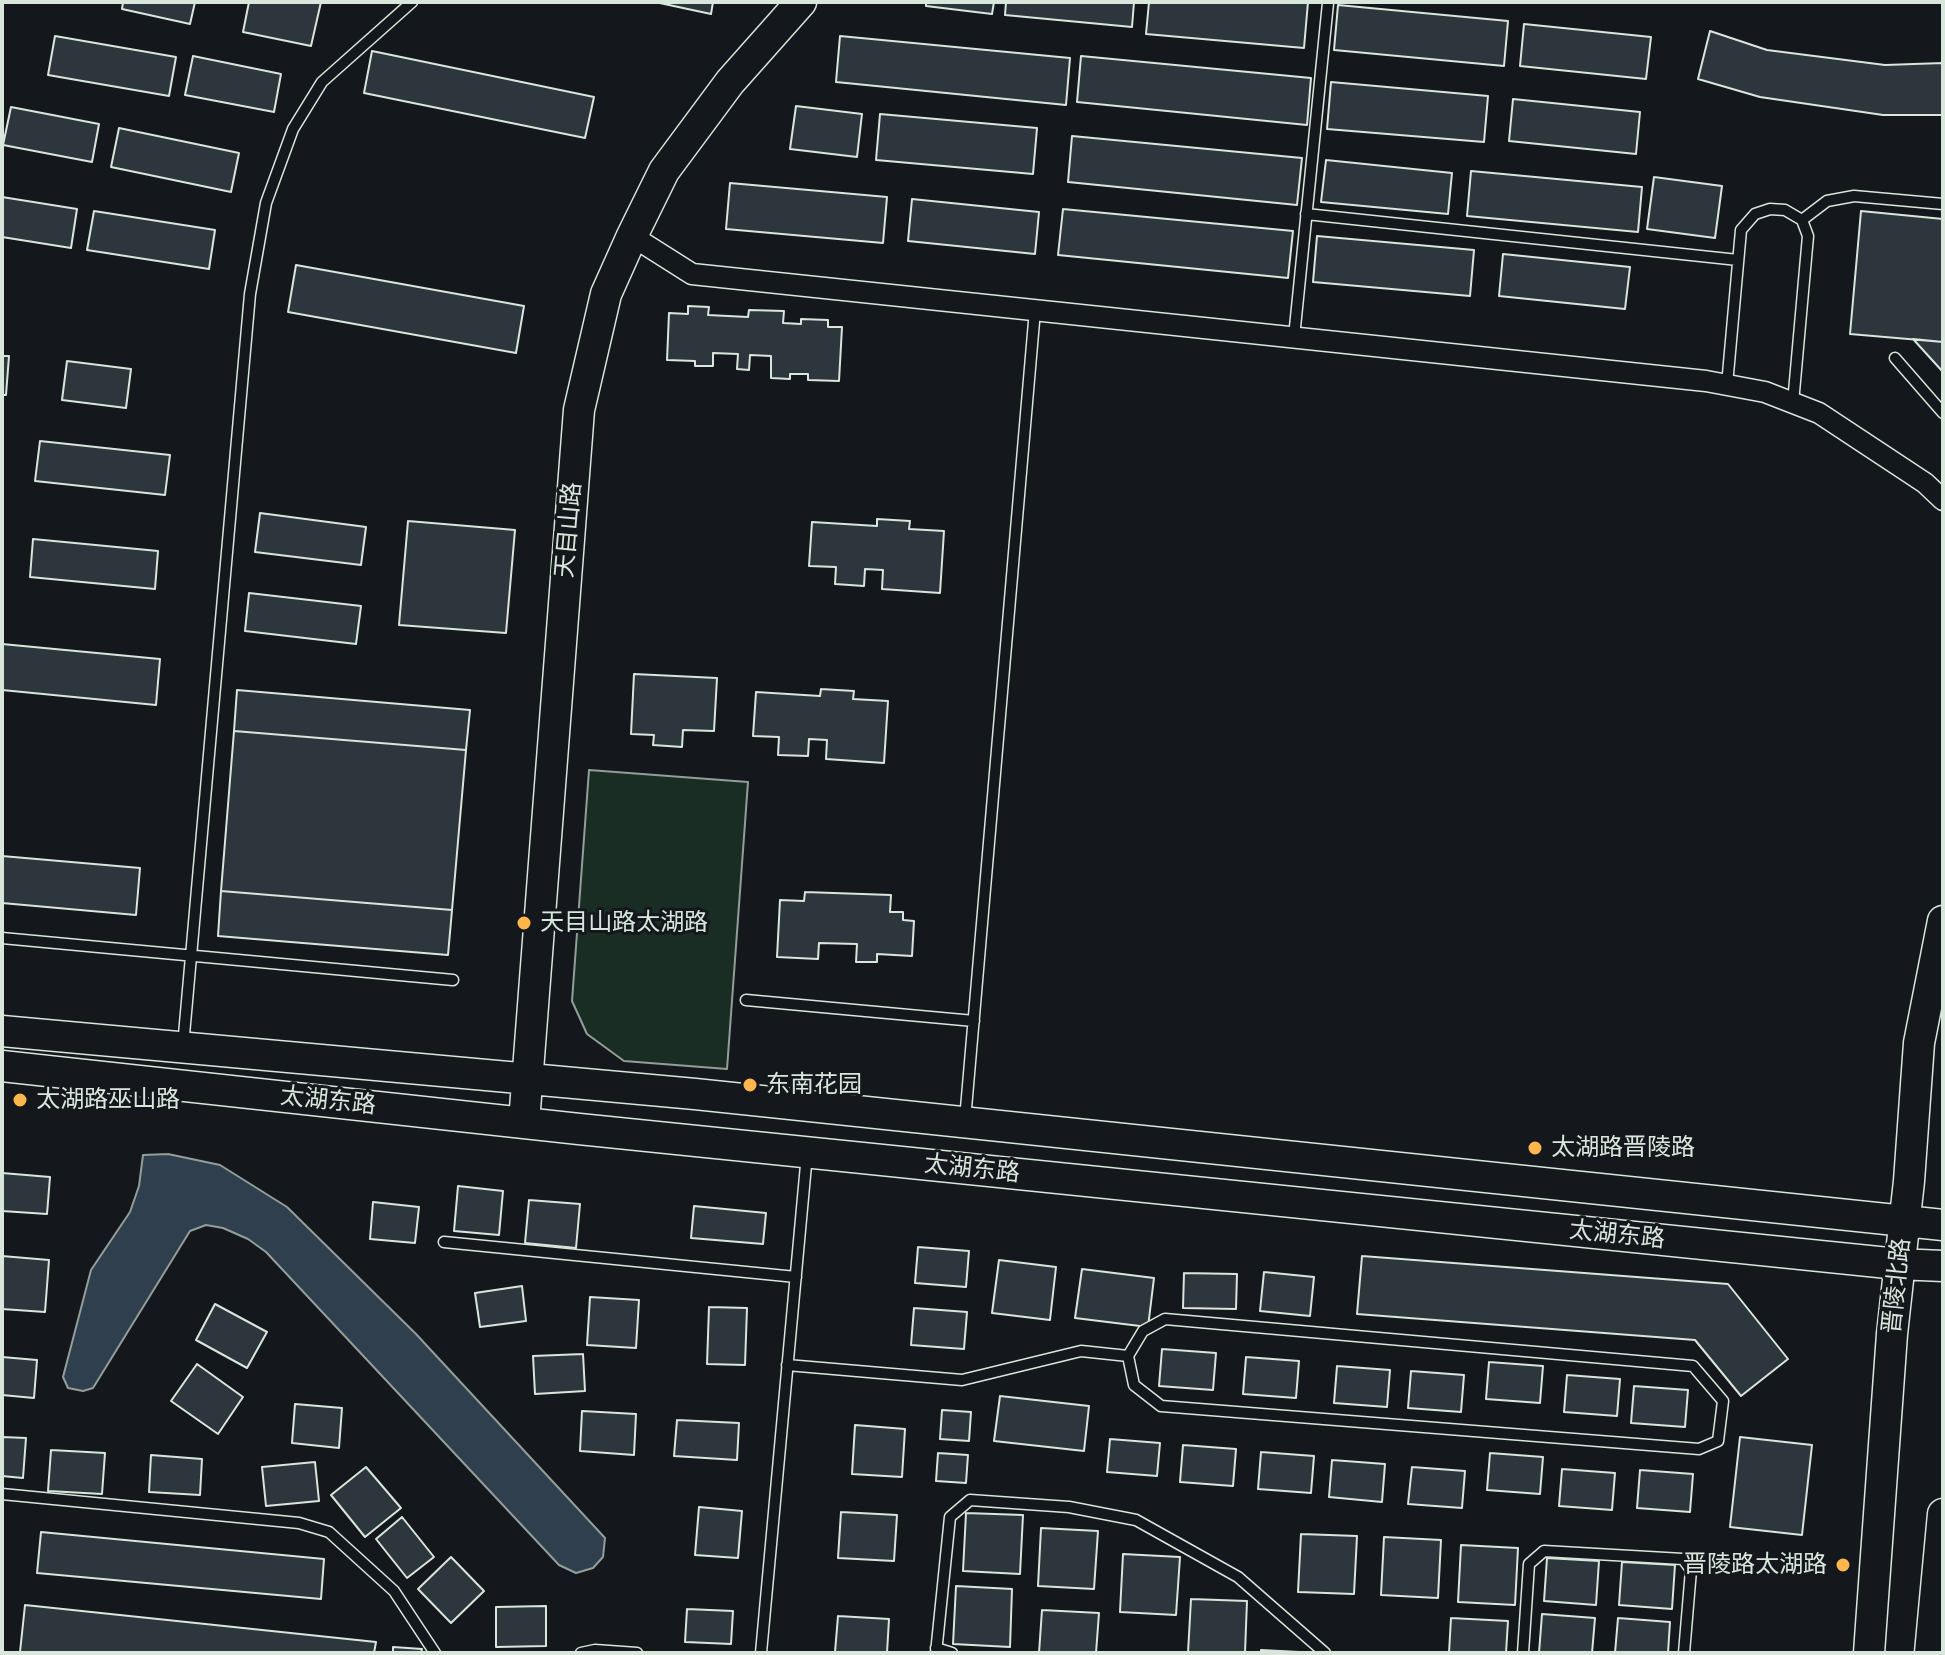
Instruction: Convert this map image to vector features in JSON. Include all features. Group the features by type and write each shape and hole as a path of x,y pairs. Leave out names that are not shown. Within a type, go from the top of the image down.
{"main road":[{"name":"天目山路","path":"524,1122 579,410 606,294 664,171 730,82 801,2"},
{"name":"晋陵北路","path":"1869,1653 1898,1264 1919,1043 1943,921"},
{"name":"太湖东路","path":"2,1031 332,1063 528,1078 1943,1225"},
{"name":"太湖东路","path":"2,1066 807,1152 1898,1264 1943,1266"},
{"path":"1930,1653 1943,1514"}],"street":[{"path":"632,236 692,274 1294,337 1727,385 1765,392 1819,413 1925,483 1943,500"}],"lane":[{"path":"183,1049 250,294 266,203 293,129 322,82 412,2"},
{"path":"1294,337 1328,3"},
{"path":"1802,220 1827,201 1854,196 1943,204"},
{"path":"1727,385 1741,230 1755,214 1770,209 1785,210 1802,220 1808,236 1793,403"},
{"path":"1306,214 1738,260"},
{"path":"965,1122 1035,310"},
{"path":"1895,358 1943,413"},
{"path":"2,938 453,980"},
{"path":"746,1000 974,1021"},
{"path":"761,1653 807,1152"},
{"path":"444,1242 796,1277"},
{"path":"1165,1319 1693,1366 1723,1401 1718,1441 1699,1449 1161,1406 1134,1385 1128,1356 1143,1331 1165,1319"},
{"path":"787,1365 962,1380 1081,1351 1128,1356"},
{"path":"2,1494 299,1523 329,1532 394,1591 435,1653"},
{"path":"952,1653 936,1650 950,1517 970,1500 1069,1507 1136,1520 1238,1577 1325,1653"},
{"path":"1523,1653 1529,1564 1544,1551 1683,1559 1691,1570 1684,1653"},
{"path":"581,1653 595,1650 637,1653"}],"green space":[{"path":"589,770 748,782 727,1069 624,1061 587,1034 572,1001"}],"water":[{"path":"168,1154 220,1165 287,1207 416,1334 605,1538 603,1557 593,1568 576,1573 559,1565 266,1252 248,1239 223,1228 206,1225 190,1231 93,1388 83,1391 68,1388 63,1377 91,1270 130,1212 139,1186 143,1155"}],"building":[{"path":"123,2 195,2 190,24 122,9"},
{"path":"249,2 321,2 311,46 243,32"},
{"path":"655,2 713,2 711,14"},
{"path":"926,2 994,2 992,14 926,6"},
{"path":"1006,2 1134,2 1132,27 1005,15"},
{"path":"1149,2 1308,2 1304,48 1146,34"},
{"path":"1338,5 1508,21 1504,66 1334,50"},
{"path":"1524,24 1651,37 1646,79 1520,66"},
{"path":"1710,31 1767,50 1885,65 1943,63 1943,115 1883,115 1760,97 1698,79"},
{"path":"55,36 176,57 169,96 48,75"},
{"path":"840,36 1070,58 1066,105 836,82"},
{"path":"372,51 594,97 585,138 364,93"},
{"path":"193,56 281,74 274,112 185,95"},
{"path":"1081,56 1311,78 1307,125 1077,102"},
{"path":"1331,82 1488,96 1484,142 1327,129"},
{"path":"1513,99 1640,112 1636,154 1509,141"},
{"path":"796,106 862,114 857,157 790,149"},
{"path":"11,107 99,124 92,162 3,145"},
{"path":"880,114 1037,128 1033,174 876,160"},
{"path":"119,128 239,153 231,192 111,167"},
{"path":"1072,136 1302,158 1297,205 1068,182"},
{"path":"1326,160 1452,173 1448,214 1321,202"},
{"path":"1471,171 1642,187 1638,232 1467,216"},
{"path":"1654,177 1722,186 1715,238 1647,229"},
{"path":"730,183 887,197 883,243 726,229"},
{"path":"2,197 77,209 71,248 2,237"},
{"path":"912,199 1039,212 1035,254 908,241"},
{"path":"1063,209 1293,231 1288,278 1058,255"},
{"path":"94,211 215,230 209,269 87,250"},
{"path":"1861,211 1943,219 1943,342 1850,334"},
{"path":"1317,236 1474,250 1470,296 1313,282"},
{"path":"1503,254 1630,267 1625,309 1499,296"},
{"path":"296,265 524,306 516,353 288,312"},
{"path":"688,306 709,307 708,315 748,317 749,310 784,311 783,323 801,324 801,319 828,320 828,327 842,327 839,381 808,380 808,374 790,374 790,379 771,378 771,356 750,355 749,370 737,369 738,354 713,353 713,366 695,366 695,361 667,360 669,313 688,314"},
{"path":"1913,339 1943,342 1943,372"},
{"path":"2,356 9,356 6,395 2,395"},
{"path":"67,361 131,369 126,408 62,400"},
{"path":"40,441 170,455 165,495 35,481"},
{"path":"260,513 366,527 361,565 255,552"},
{"path":"877,519 910,521 909,529 944,531 940,593 882,589 883,570 865,569 864,586 835,584 836,567 809,566 812,522 877,526"},
{"path":"408,521 515,530 506,633 399,625"},
{"path":"33,539 158,551 155,589 30,577"},
{"path":"249,593 361,606 356,644 245,631"},
{"path":"2,644 160,659 156,705 2,690"},
{"path":"634,674 717,678 714,731 683,730 682,747 653,745 654,735 631,734"},
{"path":"821,689 854,691 853,699 888,701 884,763 826,759 827,740 809,739 808,756 778,755 779,737 753,736 756,692 820,696"},
{"path":"237,690 470,710 466,750 234,731"},
{"path":"234,731 466,750 452,910 221,891"},
{"path":"2,856 140,868 136,915 2,903"},
{"path":"221,891 452,910 448,955 218,936"},
{"path":"805,892 891,895 890,912 903,912 903,920 914,921 912,956 877,954 877,962 856,962 857,944 819,943 818,959 777,957 780,900 804,901"},
{"path":"2,1173 50,1177 47,1214 2,1211"},
{"path":"458,1186 503,1191 499,1235 454,1231"},
{"path":"529,1200 580,1204 576,1248 525,1243"},
{"path":"373,1202 419,1207 415,1243 370,1239"},
{"path":"694,1206 766,1213 763,1244 691,1238"},
{"path":"918,1247 969,1251 966,1287 915,1283"},
{"path":"2,1256 49,1260 45,1312 2,1309"},
{"path":"1362,1256 1728,1284 1788,1359 1741,1396 1695,1340 1357,1314"},
{"path":"999,1260 1056,1267 1050,1320 992,1313"},
{"path":"1082,1269 1154,1278 1148,1327 1075,1318"},
{"path":"1264,1272 1314,1277 1310,1316 1260,1311"},
{"path":"1184,1273 1237,1274 1236,1309 1183,1308"},
{"path":"522,1286 526,1321 480,1327 475,1293"},
{"path":"590,1297 639,1300 636,1348 587,1345"},
{"path":"215,1304 267,1332 247,1368 196,1340"},
{"path":"709,1307 747,1308 745,1365 707,1364"},
{"path":"914,1308 967,1312 964,1349 911,1345"},
{"path":"1162,1349 1216,1353 1213,1390 1159,1386"},
{"path":"583,1354 585,1391 535,1394 533,1356"},
{"path":"2,1357 37,1360 34,1398 2,1395"},
{"path":"1246,1357 1299,1361 1296,1398 1243,1394"},
{"path":"1489,1362 1543,1366 1540,1403 1486,1399"},
{"path":"197,1364 243,1397 218,1434 171,1401"},
{"path":"1337,1366 1390,1370 1387,1407 1334,1403"},
{"path":"1411,1371 1464,1375 1461,1412 1408,1408"},
{"path":"1567,1375 1620,1379 1617,1416 1564,1412"},
{"path":"1634,1386 1688,1390 1685,1427 1631,1423"},
{"path":"1000,1396 1089,1406 1084,1451 994,1441"},
{"path":"295,1404 342,1408 339,1448 292,1443"},
{"path":"942,1410 971,1412 969,1441 940,1439"},
{"path":"582,1411 636,1414 634,1455 580,1451"},
{"path":"677,1420 739,1423 737,1460 674,1456"},
{"path":"855,1425 905,1429 902,1477 852,1474"},
{"path":"2,1437 26,1438 23,1478 2,1476"},
{"path":"1740,1437 1812,1445 1802,1535 1730,1527"},
{"path":"1110,1439 1160,1443 1157,1476 1107,1472"},
{"path":"1183,1445 1236,1449 1233,1486 1180,1482"},
{"path":"51,1450 105,1453 102,1494 48,1491"},
{"path":"1261,1452 1314,1456 1311,1493 1258,1489"},
{"path":"938,1453 968,1455 966,1483 936,1481"},
{"path":"1490,1453 1543,1457 1540,1494 1487,1490"},
{"path":"151,1455 202,1459 200,1495 149,1492"},
{"path":"1332,1460 1385,1464 1382,1502 1329,1497"},
{"path":"315,1462 319,1501 266,1506 262,1467"},
{"path":"366,1467 401,1508 365,1537 331,1495"},
{"path":"1412,1467 1465,1471 1462,1508 1408,1504"},
{"path":"1562,1469 1615,1473 1612,1510 1559,1506"},
{"path":"1640,1470 1693,1474 1690,1512 1637,1508"},
{"path":"699,1507 742,1511 738,1558 695,1555"},
{"path":"841,1512 897,1515 894,1561 838,1558"},
{"path":"966,1513 1023,1515 1020,1574 963,1571"},
{"path":"402,1517 434,1557 407,1578 376,1539"},
{"path":"1041,1528 1098,1531 1094,1589 1038,1586"},
{"path":"41,1532 324,1559 321,1599 37,1573"},
{"path":"1301,1534 1357,1536 1354,1594 1298,1592"},
{"path":"1384,1537 1441,1540 1438,1598 1381,1595"},
{"path":"1461,1545 1518,1548 1515,1605 1458,1602"},
{"path":"1123,1554 1180,1557 1176,1615 1120,1612"},
{"path":"451,1557 484,1591 451,1623 418,1589"},
{"path":"1547,1558 1599,1561 1596,1605 1544,1601"},
{"path":"1622,1562 1675,1565 1672,1609 1619,1605"},
{"path":"956,1586 1012,1589 1010,1647 953,1644"},
{"path":"1191,1599 1247,1601 1245,1653 1188,1653"},
{"path":"25,1605 376,1642 374,1653 20,1652"},
{"path":"546,1606 546,1646 496,1647 496,1607"},
{"path":"687,1609 733,1611 731,1644 685,1642"},
{"path":"1042,1610 1099,1613 1096,1653 1039,1653"},
{"path":"1542,1614 1595,1618 1592,1653 1539,1653"},
{"path":"838,1616 889,1619 887,1653 835,1652"},
{"path":"1451,1618 1508,1621 1506,1653 1449,1653"},
{"path":"1618,1618 1670,1622 1668,1653 1615,1653"},
{"path":"393,1647 422,1649 421,1653 393,1653"},
{"path":"1261,1650 1318,1653 1261,1653"}],"place":[{"name":"天目山路太湖路","path":"524,923"},
{"name":"东南花园","path":"750,1085"},
{"name":"太湖路巫山路","path":"20,1100"},
{"name":"太湖路晋陵路","path":"1535,1148"},
{"name":"晋陵路太湖路","path":"1843,1565"}]}
